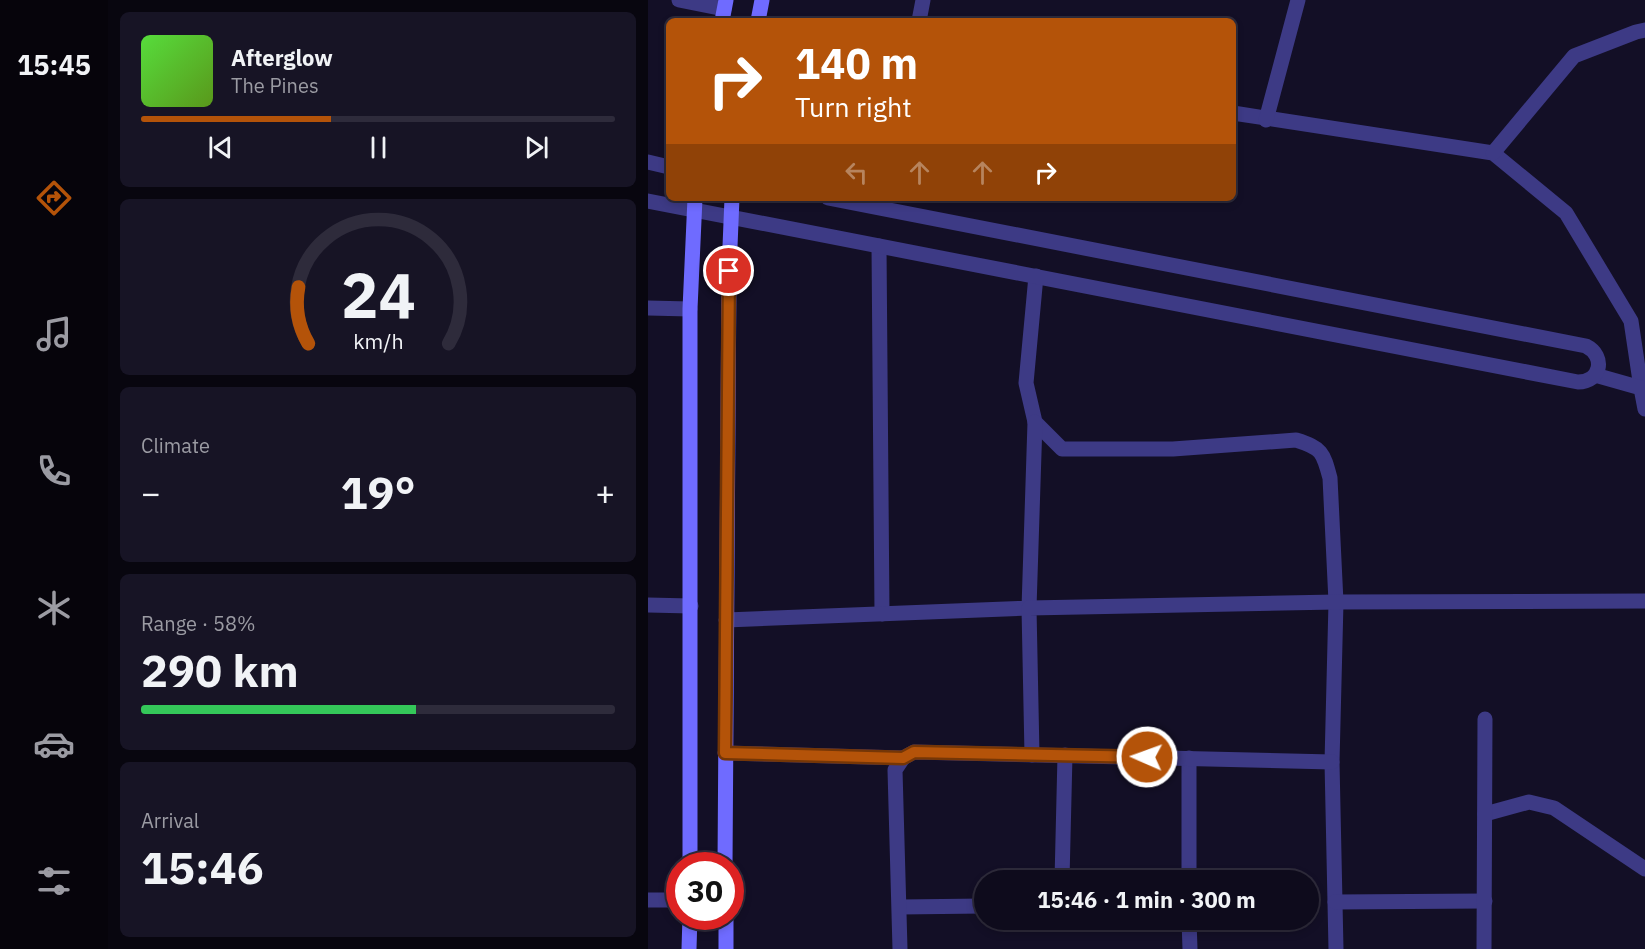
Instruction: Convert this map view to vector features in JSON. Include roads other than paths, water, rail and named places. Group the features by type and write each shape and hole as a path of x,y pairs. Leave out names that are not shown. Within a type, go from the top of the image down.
{"main road":[{"path":"759,18 762,0"},
{"path":"726,852 726,620 732,201"},
{"path":"690,852 690,309 695,204"},
{"path":"689,949 690,930"},
{"path":"726,930 726,949"}],"street":[{"path":"679,0 724,10"},
{"path":"920,18 923,0"},
{"path":"1266,120 1298,0"},
{"path":"1493,153 1574,56 1645,30"},
{"path":"1236,114 1493,153 1566,213 1638,318 1641,388 1645,409"},
{"path":"648,162 666,165"},
{"path":"648,201 695,204 731,217 1578,382 1585,382 1598,370 1599,358 1591,348 1586,346 843,201"},
{"path":"879,246 882,614"},
{"path":"1032,755 1029,608 1035,422 1026,383 1036,276"},
{"path":"648,308 690,309"},
{"path":"1595,375 1641,388"},
{"path":"1035,422 1062,449 1173,450 1296,440 1315,446 1325,459 1330,478 1336,602 1332,762 1336,949"},
{"path":"726,620 1029,608 1336,602 1645,601"},
{"path":"648,605 691,606"},
{"path":"1484,949 1485,719"},
{"path":"900,949 895,770 903,758 914,752 1332,762"},
{"path":"725,753 903,758"},
{"path":"1062,870 1065,755"},
{"path":"1189,758 1189,870"},
{"path":"1485,814 1529,802 1554,808 1645,869"},
{"path":"648,900 666,900"},
{"path":"1335,902 1485,901"},
{"path":"900,907 974,906"},
{"path":"1189,930 1190,949"}]}
